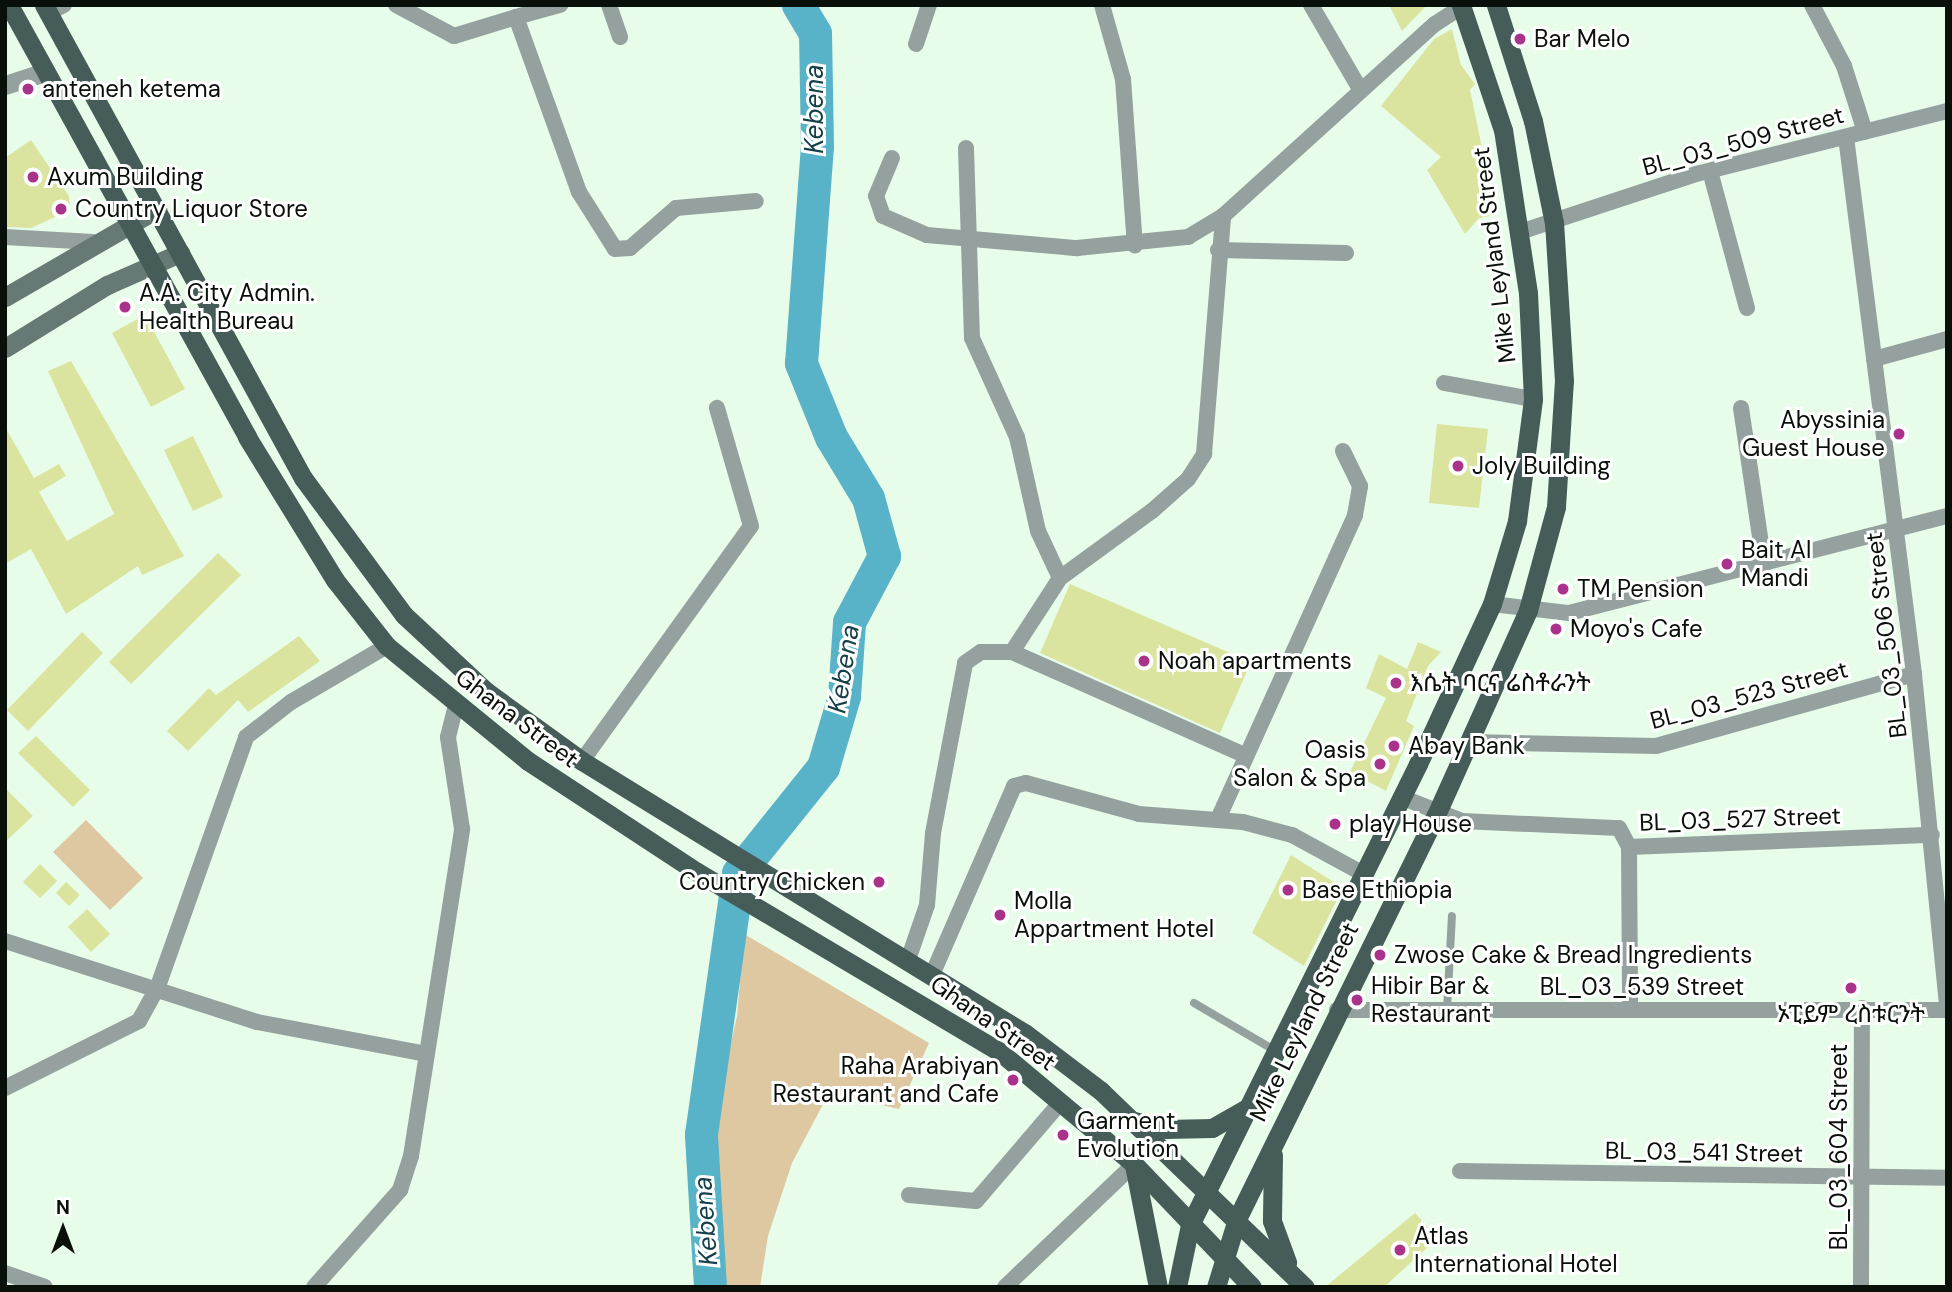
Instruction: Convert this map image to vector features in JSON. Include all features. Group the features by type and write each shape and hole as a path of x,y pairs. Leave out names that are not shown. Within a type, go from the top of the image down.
{"main road":[{"name":"Ghana Street","path":"9,5 45,72 133,221 194,345 335,580 387,646 456,706 697,872 791,924 1000,1052 1134,1164 1252,1287"},
{"name":"Mike Leyland Street","path":"1216,1287 1237,1219 1337,1010 1436,815 1528,610 1560,472 1564,326 1554,223 1519,70 1496,5"},
{"name":"Mike Leyland Street","path":"1177,1287 1190,1225 1280,1053 1362,873 1492,604 1525,481 1533,400 1520,232 1503,130 1462,6"},
{"name":"Ghana Street","path":"52,8 180,253 303,478 372,578 454,664 582,761 1026,1034 1133,1121 1289,1266"},
{"path":"5,297 93,242 157,209"},
{"path":"5,348 154,264 180,253"},
{"path":"194,345 222,329"},
{"path":"633,828 648,802"},
{"path":"1133,1121 1166,1129 1212,1128 1254,1103"},
{"path":"1274,1141 1272,1221 1289,1266 1305,1287"},
{"path":"1134,1164 1158,1287"}],"street":[{"path":"396,5 454,36 560,5"},
{"path":"609,5 620,37"},
{"path":"916,44 929,5"},
{"path":"1102,5 1124,79 1135,246"},
{"path":"1311,5 1361,91"},
{"path":"1812,5 1844,66 1865,132"},
{"path":"892,158 876,196 883,216 928,235 970,243 1135,246 1188,237 1223,216 1361,91 1462,6"},
{"path":"516,17 579,192 615,249 623,252 676,208 756,201"},
{"path":"5,85 45,72"},
{"name":"BL_03_509 Street","path":"1520,232 1710,171 1947,111"},
{"name":"BL_03_506 Street","path":"1846,137 1943,912 1947,1004"},
{"path":"966,148 972,338 1017,437 1038,531 1060,578"},
{"path":"1710,171 1747,308"},
{"path":"1012,652 1060,578 1197,469 1211,408 1218,250 1223,216"},
{"path":"5,237 93,242"},
{"path":"1218,250 1346,253"},
{"path":"1874,359 1947,339"},
{"path":"1444,383 1533,400"},
{"path":"582,761 751,526 717,408"},
{"path":"1741,408 1764,564"},
{"path":"1217,819 1242,754 1355,515 1360,486 1343,451"},
{"path":"1492,604 1569,613 1947,516"},
{"path":"5,1088 114,1038 139,1021 157,989 246,737 387,646"},
{"path":"908,960 925,915 933,833 965,663 981,652 1012,652 1242,754"},
{"name":"BL_03_523 Street","path":"1469,742 1656,746 1914,674"},
{"path":"314,1287 400,1191 426,1054 461,829 448,737 456,706"},
{"path":"932,975 1014,786 1038,785 1139,814 1217,819 1292,835 1362,873"},
{"name":"BL_03_527 Street","path":"1401,797 1436,815 1498,824 1603,824 1619,828 1629,847 1932,835"},
{"path":"1629,847 1630,1010"},
{"path":"5,941 257,1022 426,1054"},
{"name":"BL_03_604 Street","path":"1861,1287 1864,1178 1862,1008"},
{"name":"BL_03_539 Street","path":"1337,1010 1947,1010"},
{"path":"909,1195 976,1201 1061,1102"},
{"path":"1005,1287 1134,1164"},
{"name":"BL_03_541 Street","path":"1460,1171 1947,1178"},
{"path":"5,1273 46,1287"}],"lane":[{"path":"1447,1010 1452,916"},
{"path":"1194,1003 1280,1053"}],"shaded area":[{"path":"86,820 143,878 110,910 53,852"},
{"path":"744,934 929,1043 899,1109 829,1093 792,1163 768,1236 760,1287 721,1287 711,1133 737,1016"}],"building":[{"path":"1389,5 1427,5 1402,31"},
{"path":"1452,29 1461,65 1475,84 1470,90 1496,215 1479,218 1465,234 1427,170 1441,157 1381,106 1434,39"},
{"name":"Axum Building","path":"31,140 69,196 70,210 31,228 5,227 5,158"},
{"path":"145,315 185,389 151,407 112,333"},
{"path":"71,361 184,556 142,575 138,566 66,614 31,549 5,564 5,427 34,478 59,464 66,476 39,492 67,541 114,514 48,371"},
{"name":"Joly Building","path":"1437,424 1488,429 1479,508 1429,503"},
{"path":"193,436 223,497 193,511 164,450"},
{"path":"218,553 241,575 131,684 109,662"},
{"name":"Noah apartments","path":"1070,584 1251,662 1220,733 1040,653"},
{"path":"82,632 103,653 28,731 7,710"},
{"path":"299,636 320,661 248,712 238,700 188,751 167,731 209,688 216,695"},
{"path":"1418,642 1441,652 1428,666 1406,721 1414,726 1386,791 1350,772 1386,698 1366,688 1379,654 1407,669"},
{"path":"36,736 90,790 73,807 18,753"},
{"path":"5,788 33,816 5,842"},
{"path":"1291,855 1343,888 1304,966 1252,933"},
{"path":"40,864 57,881 40,898 23,882"},
{"path":"66,882 80,895 69,906 56,893"},
{"path":"87,909 110,934 91,952 68,927"},
{"name":"Atlas International Hotel","path":"1415,1213 1438,1238 1384,1287 1325,1287"}],"waterway":[{"name":"Kebena","path":"710,1287 701,1134 738,873 823,767 844,696 849,622 884,556 868,498 831,437 801,363 817,147 815,33 798,5"}],"place":[{"name":"Bar Melo","path":"1520,39"},
{"name":"anteneh ketema","path":"28,89"},
{"name":"Axum Building","path":"33,177"},
{"name":"Country Liquor Store","path":"61,209"},
{"name":"A.A. City Admin. Health Bureau","path":"125,307"},
{"name":"Abyssinia Guest House","path":"1899,434"},
{"name":"Joly Building","path":"1458,466"},
{"name":"Bait Al Mandi","path":"1727,564"},
{"name":"TM Pension","path":"1563,589"},
{"name":"Moyo's Cafe","path":"1556,629"},
{"name":"Noah apartments","path":"1144,661"},
{"name":"እሴት ባርና ሬስቶራንት","path":"1396,683"},
{"name":"Abay Bank","path":"1394,746"},
{"name":"Oasis Salon & Spa","path":"1380,764"},
{"name":"play House","path":"1335,824"},
{"name":"Country Chicken","path":"879,882"},
{"name":"Base Ethiopia","path":"1288,890"},
{"name":"Molla Appartment Hotel","path":"1000,915"},
{"name":"Zwose Cake & Bread Ingredients","path":"1380,955"},
{"name":"ኦፒይም ረስቱርንት","path":"1851,988"},
{"name":"Hibir Bar & Restaurant","path":"1357,1000"},
{"name":"Raha Arabiyan Restaurant and Cafe","path":"1013,1080"},
{"name":"Garment Evolution","path":"1063,1135"},
{"name":"Atlas International Hotel","path":"1400,1250"}]}
